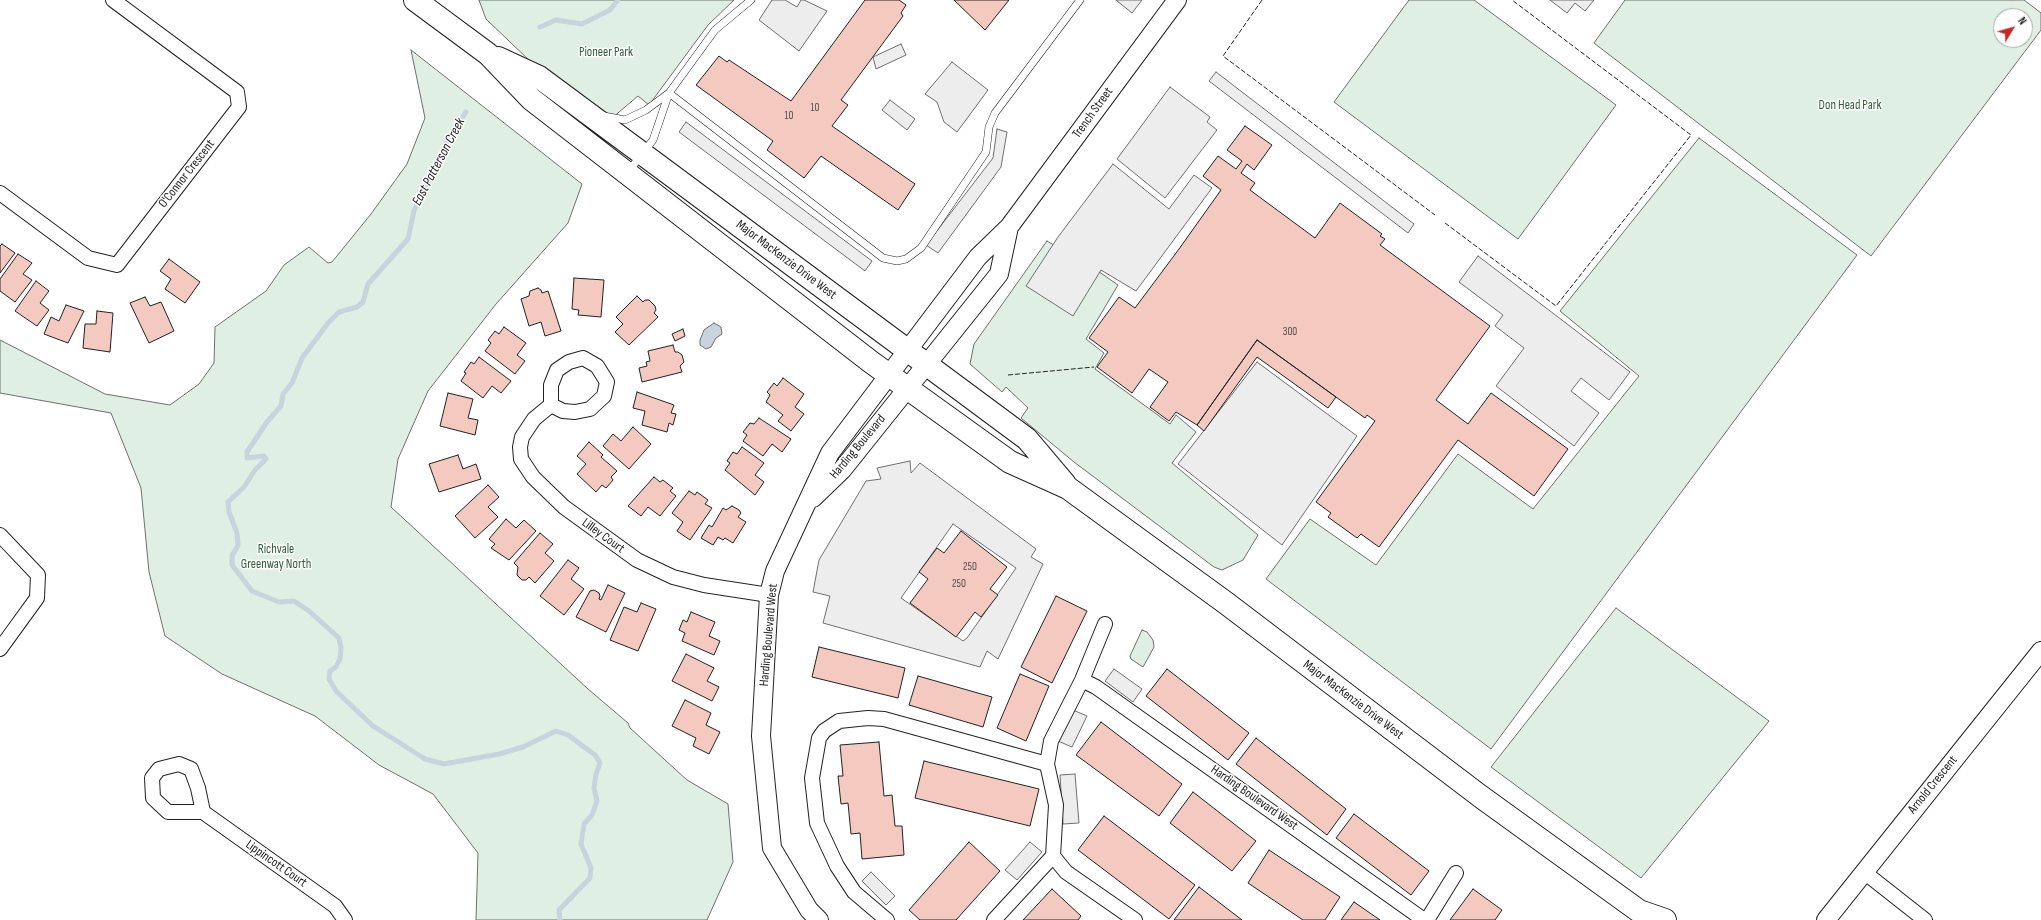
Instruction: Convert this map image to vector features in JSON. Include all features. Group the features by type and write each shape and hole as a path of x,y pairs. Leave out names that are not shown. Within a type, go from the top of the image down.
{"main road":[{"name":"Major MacKenzie Drive West","path":"415,0 488,54 531,99 628,172 907,388 1010,462 1068,488 1226,603 1480,796 1642,916 1665,920"},
{"name":"Major MacKenzie Drive West","path":"488,54 539,77 591,114 1027,439 1068,488"}],"street":[{"name":"O'Connor Crescent","path":"0,193 88,258 117,265 239,107 238,92 113,0"},
{"name":"Trench Street","path":"908,350 978,257 1009,227 1177,0"},
{"name":"Trench Street","path":"907,388 999,274 1009,227"},
{"name":"Harding Boulevard West","path":"819,920 809,910 772,848 761,736 769,595 775,571 830,453 888,374 908,350"},
{"name":"Harding Boulevard","path":"806,504 842,470 907,388"},
{"name":"Lilley Court","path":"551,405 534,419 522,437 520,447 522,459 533,477 564,507 637,560 673,577 704,586 769,595"},
{"path":"0,535 38,575 37,598 0,649"},
{"path":"994,920 1053,856 1056,805 1048,764 1051,741 1082,680 1105,624"},
{"name":"Arnold Crescent","path":"1826,920 2041,651"},
{"name":"Harding Boulevard West","path":"1082,680 1096,687 1424,920"},
{"path":"887,920 854,892 837,866 817,823 812,778 819,738 824,730 839,721 868,718 884,719 1048,764"},
{"name":"Lippincott Court","path":"203,812 335,906 345,920"},
{"path":"1053,856 1066,872 1127,918"},
{"path":"1864,872 1924,920"},
{"path":"1427,920 1456,873"}],"lane":[{"path":"628,172 653,140 670,93 715,30 751,0"},
{"path":"670,93 883,258 897,261 906,259 921,248 986,152 989,127 994,113 1080,0"},
{"path":"591,114 625,120 646,110 670,93"}],"green space":[{"name":"Pioneer Park","path":"479,0 734,0 708,25 649,105 638,96 612,118 554,84 486,19"},
{"path":"1409,0 1474,0 1616,105 1518,239 1334,102"},
{"name":"Don Head Park","path":"1625,0 2024,0 2041,13 2041,30 2033,41 2033,8 1993,8 1993,48 2027,48 1871,256 1594,43"},
{"name":"Richvale Greenway North","path":"411,50 582,184 568,223 496,304 428,391 398,459 391,507 588,689 628,723 630,728 687,780 728,804 733,862 707,920 476,920 478,853 433,794 379,765 315,716 222,674 165,636 149,572 141,488 111,413 0,393 0,340 105,394 170,405 199,384 214,363 215,327 266,291 284,265 309,247 328,263 332,262 371,214 407,164 425,118"},
{"path":"1699,138 1857,255 1491,749 1266,579 1310,519 1376,565 1458,454 1533,509 1639,376 1560,311"},
{"path":"1047,241 1098,271 1118,285 1086,339 1104,353 1095,369 1170,424 1176,415 1196,432 1172,463 1258,535 1243,560 1222,570 1214,567 1074,462 1021,418 1028,408 1006,387 1002,392 970,364 974,344"},
{"path":"1616,608 1769,721 1641,878 1491,767"},
{"path":"1142,630 1147,632 1153,640 1154,647 1143,667 1131,659 1130,656"}],"shaded area":[{"path":"772,0 785,0 797,7 801,0 804,0 827,11 799,51 759,20"},
{"path":"1116,0 1142,0 1132,13"},
{"path":"1550,0 1594,0 1585,11 1575,3 1567,13"},
{"path":"901,44 906,55 876,69 873,57"},
{"path":"952,62 988,90 957,132 944,122 937,102 925,94"},
{"path":"1216,72 1414,224 1408,233 1209,81"},
{"path":"1170,87 1210,117 1207,122 1217,130 1165,198 1117,159"},
{"path":"890,100 915,119 907,130 882,110"},
{"path":"686,122 872,261 865,271 679,132"},
{"path":"997,129 1007,132 1001,167 938,253 926,245 993,158"},
{"path":"1113,164 1169,209 1194,175 1212,188 1136,291 1101,270 1073,316 1026,286 1058,237"},
{"path":"1478,256 1630,372 1609,400 1581,378 1571,391 1599,413 1574,446 1496,386 1524,348 1495,326 1503,315 1459,282"},
{"path":"714,323 721,327 722,334 716,338 711,347 706,349 700,345 700,340 704,330"},
{"path":"1257,362 1357,436 1282,545 1178,464"},
{"path":"910,461 911,473 920,463 1036,549 1031,557 1043,564 998,659 987,651 980,667 823,623 830,596 813,592 819,560 866,481 881,479 877,468","holes":["953,524 1016,568 967,638 963,641 901,598"]},
{"path":"1114,669 1142,689 1133,702 1105,681"},
{"path":"1073,710 1087,716 1072,747 1058,741"},
{"path":"1075,774 1079,823 1063,824 1060,775"},
{"path":"1030,842 1042,852 1017,880 1005,870"},
{"path":"871,872 895,896 886,905 862,881"}],"building":[{"path":"865,0 899,0 906,5 901,13 903,16 841,100 848,105 832,126 915,184 898,210 821,156 804,178 767,150 773,141 696,85 719,56 727,62 729,60 791,101"},
{"path":"954,0 1009,0 985,30"},
{"path":"1245,126 1272,145 1254,170 1247,164 1241,173 1255,183 1250,190 1315,238 1340,203 1382,234 1380,236 1385,239 1380,245 1490,326 1436,400 1468,424 1491,393 1568,449 1534,496 1458,440 1379,547 1361,534 1357,538 1328,517 1331,513 1316,502 1375,421 1367,415 1365,418 1257,340 1197,425 1176,412 1169,421 1150,407 1168,382 1149,369 1132,393 1097,367 1108,352 1089,338 1119,297 1135,308 1179,249 1221,190 1203,176 1218,156 1236,169 1242,161 1227,150"},
{"path":"2,244 15,253 0,273 0,246"},
{"path":"18,254 32,263 23,274 32,280 15,302 0,291 0,279"},
{"path":"169,259 200,282 185,303 165,289 171,279 160,271"},
{"path":"574,278 604,280 601,317 578,315 579,310 572,309"},
{"path":"36,281 49,291 40,303 49,310 37,326 15,311"},
{"path":"538,288 542,293 548,291 561,331 545,336 541,322 529,326 521,299 529,296 530,291"},
{"path":"637,296 643,302 645,300 649,300 655,306 656,310 654,313 658,317 629,345 615,332 623,324 616,317"},
{"path":"145,297 150,306 161,302 174,331 149,343 130,303"},
{"path":"66,305 84,311 68,343 44,334 51,317 59,321"},
{"path":"97,311 113,313 110,352 83,348 85,324 96,324"},
{"path":"504,327 526,343 517,355 525,361 515,374 485,351 491,343 488,340 495,331 499,334"},
{"path":"683,329 685,336 675,341 672,334"},
{"path":"1257,340 1336,397 1328,408 1257,357 1204,431 1197,425"},
{"path":"673,345 675,352 682,355 684,362 680,366 682,372 642,382 639,368 647,366 646,362 650,361 648,351"},
{"path":"479,357 511,381 501,393 492,386 483,398 461,381 466,373 464,372 471,362 474,364"},
{"path":"783,378 804,394 795,407 804,414 791,431 778,421 783,415 766,402 770,395 767,392 774,383 777,386"},
{"path":"637,392 674,405 671,413 676,414 673,425 669,423 667,432 642,425 645,411 633,408"},
{"path":"448,393 473,399 468,418 478,420 475,435 440,426"},
{"path":"759,418 791,439 782,452 772,444 763,456 743,441 747,435 743,432 750,423 754,424"},
{"path":"633,427 651,444 629,469 603,446 613,434 621,441"},
{"path":"589,442 603,455 601,457 617,471 611,477 613,480 606,488 602,485 596,492 577,474 586,464 577,456"},
{"path":"742,447 764,463 755,475 764,482 755,495 725,470 730,463 727,461 733,452 737,454"},
{"path":"458,455 463,469 476,464 481,479 439,492 429,464"},
{"path":"654,477 660,482 663,480 673,488 670,491 676,496 660,516 648,507 641,516 628,506"},
{"path":"488,485 499,497 488,507 498,517 475,538 455,516"},
{"path":"689,491 695,495 697,492 708,500 705,504 712,508 690,540 677,531 683,522 672,513"},
{"path":"732,506 741,513 738,517 746,522 733,543 725,538 723,540 718,537 713,545 701,538 709,525 712,527 723,508 726,510"},
{"path":"506,519 516,528 524,520 536,531 509,560 491,548 495,544 489,539"},
{"path":"961,531 1007,567 990,589 998,595 981,617 975,612 956,637 910,603 928,579 919,572 937,548 944,553"},
{"path":"540,533 553,544 545,553 554,561 535,583 529,577 526,580 522,580 517,575 518,567 514,563"},
{"path":"568,560 579,568 571,579 584,589 564,615 540,596"},
{"path":"608,585 625,593 606,632 576,617 590,591 594,590 599,593 599,599 601,600"},
{"path":"1056,596 1087,611 1052,683 1021,667"},
{"path":"641,603 656,609 638,651 610,640 624,607 637,612"},
{"path":"691,612 715,622 709,636 720,641 714,655 682,641 685,633 679,630 683,620 687,622"},
{"path":"819,647 905,668 898,698 812,677"},
{"path":"686,654 714,668 707,681 719,687 712,701 672,681"},
{"path":"1167,669 1249,733 1228,760 1146,696"},
{"path":"1020,674 1049,686 1026,741 997,728"},
{"path":"918,676 992,697 983,727 909,705"},
{"path":"685,700 711,713 706,725 720,732 709,754 693,746 696,738 672,726"},
{"path":"1101,722 1182,784 1159,816 1076,755"},
{"path":"1256,738 1346,809 1327,835 1236,764"},
{"path":"879,742 884,796 892,795 895,826 902,826 904,855 862,859 860,833 851,834 848,803 841,804 838,776 843,776 840,745"},
{"path":"924,761 1039,789 1030,826 915,798"},
{"path":"1193,792 1256,841 1232,871 1170,823"},
{"path":"1354,814 1429,871 1411,895 1336,838"},
{"path":"1104,816 1195,885 1169,919 1078,850"},
{"path":"969,842 1000,871 956,920 920,920 909,910"},
{"path":"1269,850 1340,897 1325,920 1303,920 1248,883"},
{"path":"1199,887 1242,920 1174,920"},
{"path":"1052,889 1081,916 1078,920 1023,920"},
{"path":"1473,889 1502,910 1495,920 1450,920"},
{"path":"1354,902 1380,920 1341,920"}],"waterway":[{"name":"East Patterson Creek","path":"540,27 556,20 582,24 610,10 618,0"},
{"name":"East Patterson Creek","path":"466,112 447,142 440,165 423,189 414,211 408,239 368,284 363,302 357,307 339,312 328,323 302,358 292,383 283,394 281,406 267,422 247,452 247,458 264,456 266,459 255,470 244,487 228,502 229,512 237,533 238,545 232,556 232,565 252,591 279,602 294,601 309,611 339,638 341,648 340,659 336,667 330,671 329,679 336,691 373,726 425,759 444,764 499,754 523,747 556,731 568,735 595,755 600,763 596,774 594,788 597,801 592,815 584,824 581,844 591,868 590,878 559,910 560,920"}],"fence":[{"path":"1262,0 1223,56 1435,215"},
{"path":"1445,223 1556,306 1691,135 1512,0"},
{"path":"1008,375 1094,367"}]}
